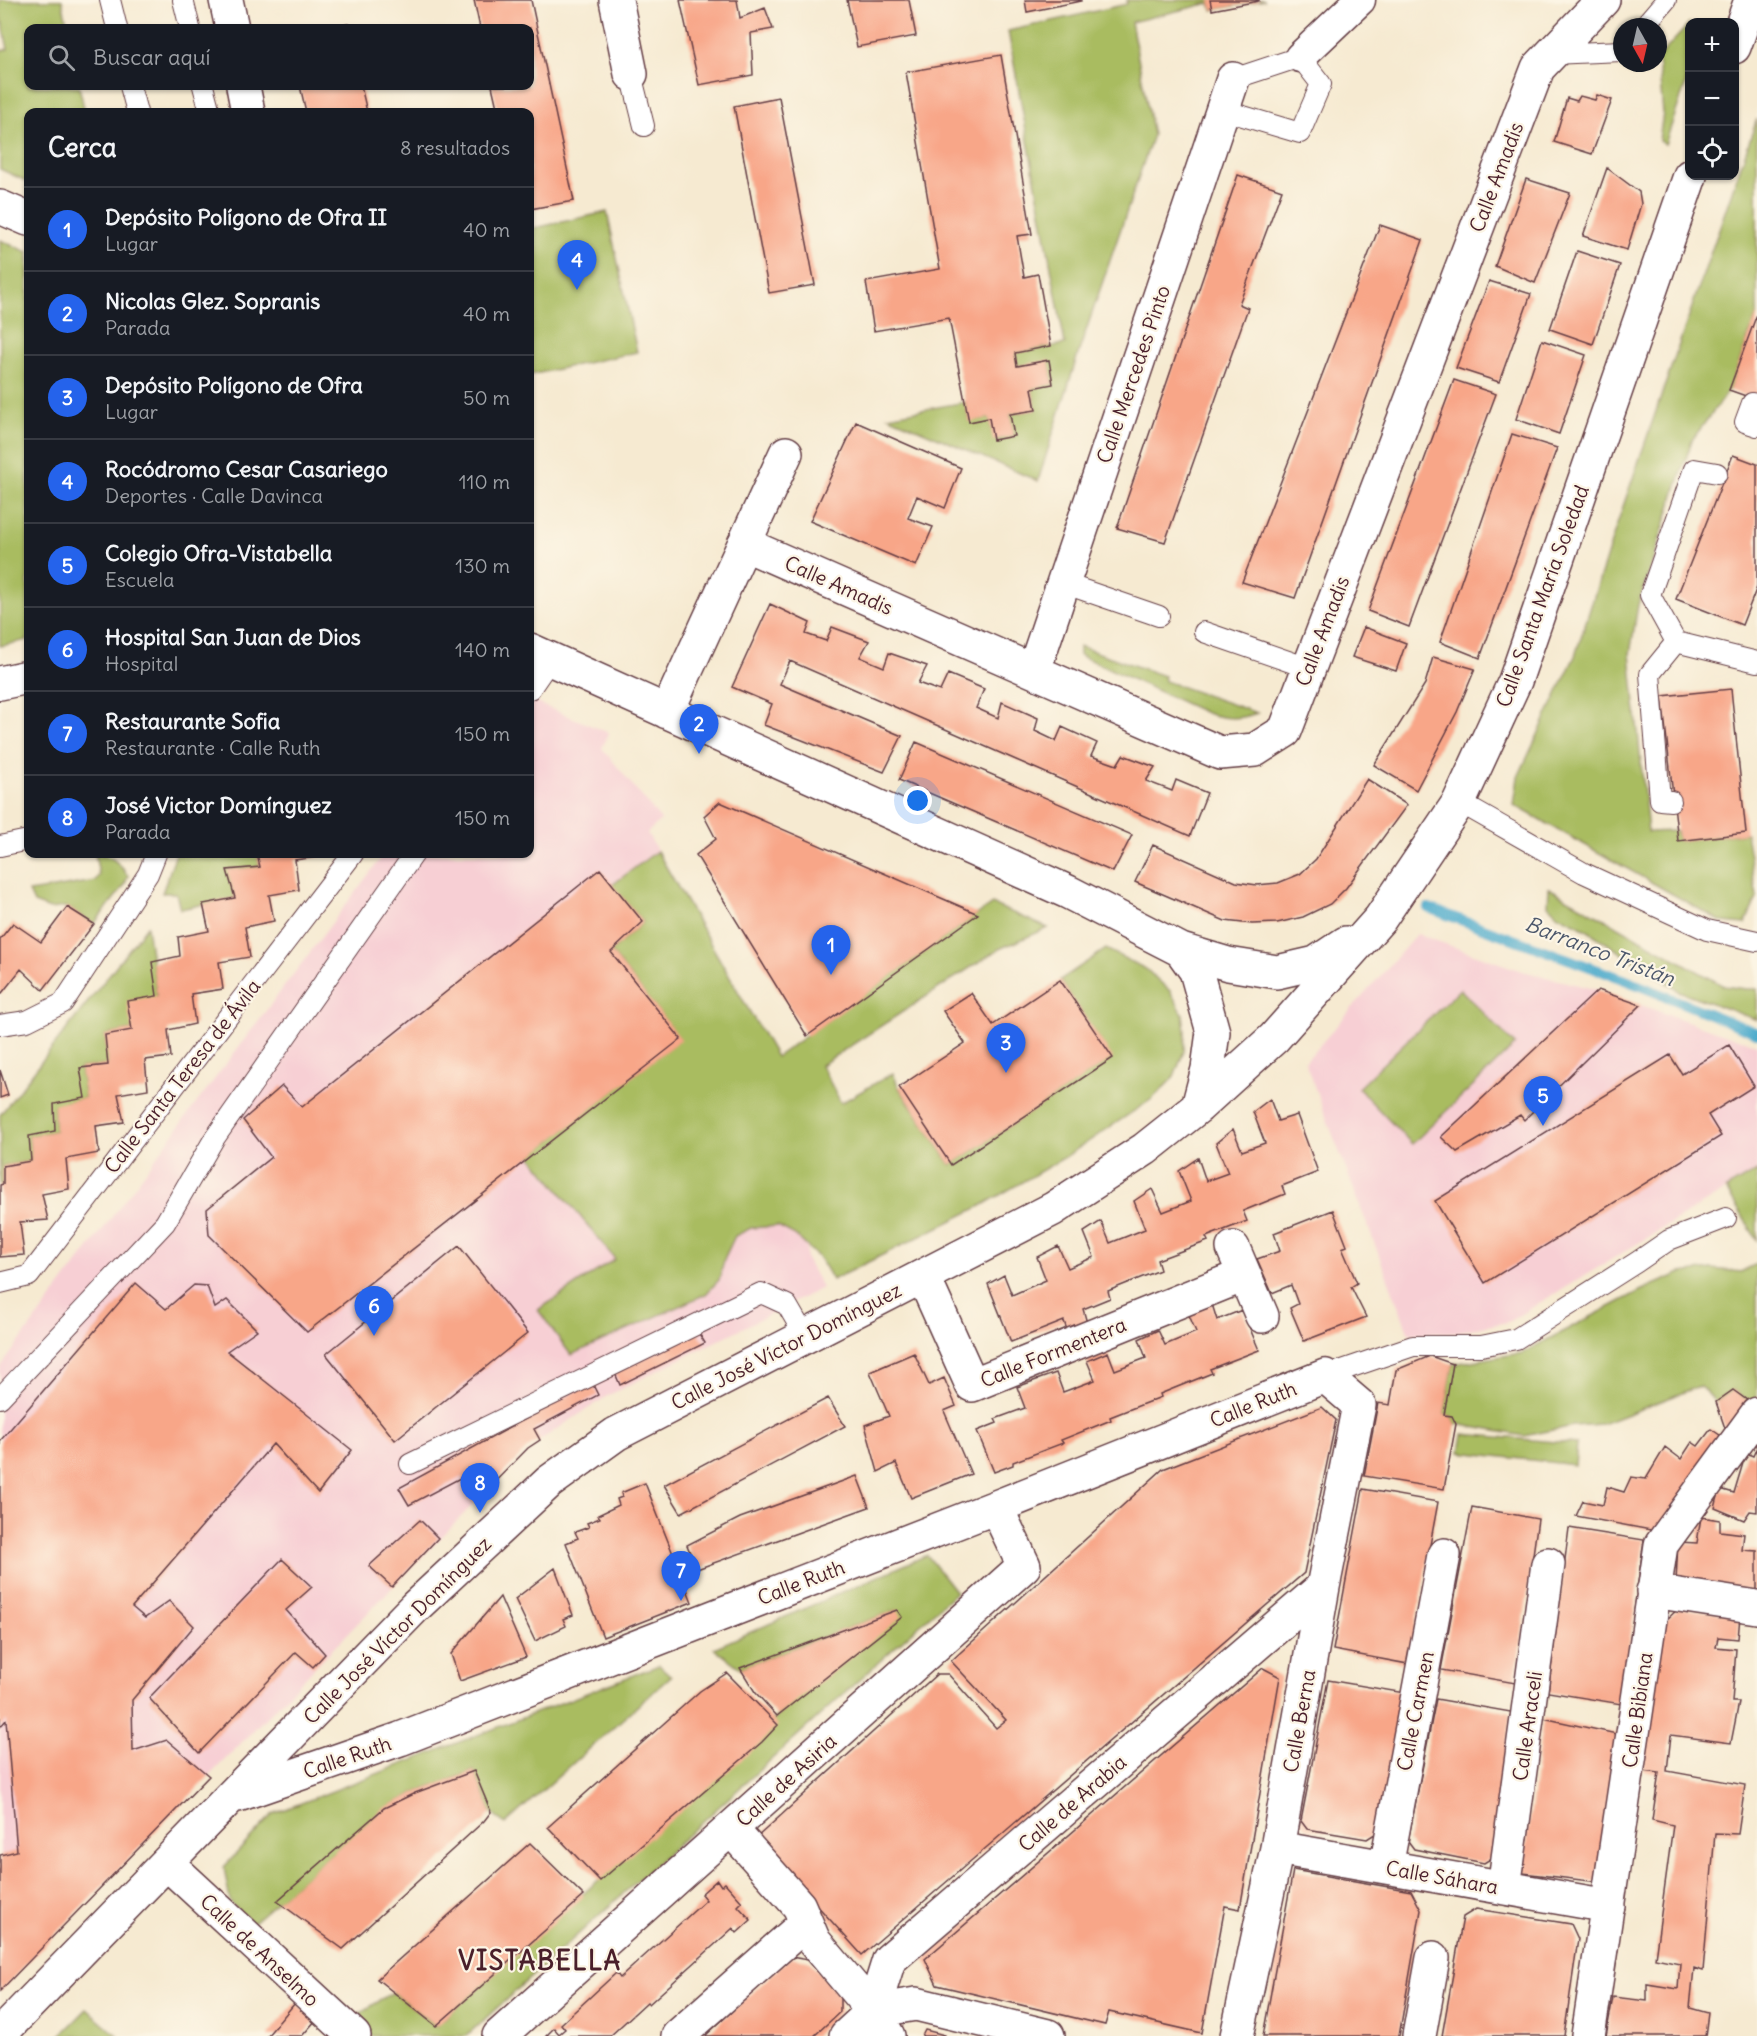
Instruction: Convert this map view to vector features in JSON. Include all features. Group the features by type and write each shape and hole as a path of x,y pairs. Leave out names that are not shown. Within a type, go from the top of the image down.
{"street":[{"path":"226,0 231,24"},
{"path":"616,0 631,74"},
{"path":"1300,57 1360,0"},
{"name":"Calle Amadis","path":"744,544 1220,753 1255,750 1285,731 1538,68 1603,0"},
{"path":"1739,33 1751,0"},
{"name":"Calle Mercedes Pinto","path":"1034,670 1233,78"},
{"path":"244,90 247,108"},
{"name":"Calle Santa María Soledad","path":"1198,1107 1274,1038 1380,919 1459,802 1515,681 1689,180"},
{"path":"0,207 24,217"},
{"path":"667,712 786,453"},
{"path":"540,655 1068,892 1181,950 1228,964 1276,972 1316,963 1380,919"},
{"path":"0,683 24,678"},
{"path":"1181,950 1196,971 1213,1032 1208,1069 1198,1107"},
{"name":"Calle José Víctor Domínguez","path":"0,2034 415,1607 549,1482 616,1434 1053,1209 1144,1149 1198,1107"},
{"name":"Calle Formentera","path":"923,1276 972,1385 1238,1262 1262,1316"},
{"name":"Calle Berna","path":"1237,2036 1276,1848 1323,1587 1359,1405 1325,1376"},
{"name":"Calle Ruth","path":"232,1797 411,1734 996,1507 1325,1376"},
{"name":"Calle Bibiana","path":"1588,2036 1661,1545 1757,1413"},
{"name":"Calle de Asiria","path":"499,2036 1024,1566 996,1507"},
{"name":"Calle Carmen","path":"1386,1867 1444,1555"},
{"name":"Calle Araceli","path":"1504,1888 1548,1564"},
{"name":"Calle de Arabia","path":"846,2036 880,2024 889,1960 1323,1587"},
{"path":"1653,1591 1757,1607"},
{"path":"731,1829 799,1906 814,1941 880,2024 916,2004 1048,2036"},
{"name":"Calle Sáhara","path":"1276,1848 1608,1906"},
{"name":"Calle de Anselmo","path":"167,1863 354,2036"},
{"path":"678,2036 806,1923"},
{"path":"1419,2036 1433,1958"}],"lane":[{"path":"110,0 116,24"},
{"path":"183,0 189,24"},
{"path":"1650,18 1665,0"},
{"path":"1551,54 1613,51"},
{"path":"1223,110 1300,133 1321,84 1300,57 1233,78"},
{"path":"631,74 644,126"},
{"path":"131,90 136,108"},
{"path":"204,90 209,108"},
{"path":"1752,403 1745,422 1757,426"},
{"path":"1717,473 1694,469 1650,595 1676,642 1757,662"},
{"path":"1063,583 1159,616"},
{"path":"1204,632 1308,668"},
{"path":"1671,801 1660,800 1650,674 1676,642"},
{"path":"534,675 540,655"},
{"path":"1459,802 1605,882 1707,930 1757,941"},
{"path":"0,846 24,841"},
{"path":"0,1025 27,1021 63,1003 148,874 154,858"},
{"name":"Calle Santa Teresa de Ávila","path":"0,1282 29,1276 350,858"},
{"path":"0,1398 165,1223 214,1139 411,858"},
{"path":"1325,1376 1413,1346 1481,1346 1516,1339 1668,1240 1726,1218"},
{"path":"410,1464 761,1293 787,1305 805,1336"}],"shaded area":[{"path":"534,702 609,733 602,748 661,820 647,833 815,1125 806,1259 822,1288 609,1395 528,1448 0,1991 0,1368 381,858 534,858"},
{"path":"1417,934 1522,971 1598,990 1757,1044 1757,1240 1726,1190 1508,1322 1456,1332 1409,1334 1305,1062"}],"green space":[{"path":"0,0 62,0 67,24 24,24 24,90 80,90 84,108 24,108 24,180 0,169 0,51 8,49 0,12"},
{"path":"1127,0 1265,0 1212,10 1210,3 1131,22 1153,135 1079,351 1038,481 888,416 965,402 969,421 989,418 994,440 1014,436 1010,414 1036,410 1032,388 1053,384 1049,361 1017,366 1015,353 1065,344 1008,31 1127,4"},
{"path":"1685,28 1685,86 1665,144 1659,140 1663,113 1659,72 1667,72 1667,48"},
{"path":"1757,119 1757,314 1729,390 1692,440 1638,605 1630,654 1648,832 1676,831 1678,841 1746,833 1757,898 1745,924 1722,922 1514,805 1518,777 1575,656 1618,521 1736,180 1739,180 1739,171"},
{"path":"607,212 637,352 534,374 534,228"},
{"path":"0,240 24,250 24,641 0,646"},
{"path":"1079,646 1164,676 1165,681 1257,713 1231,718 1206,713 1079,655"},
{"path":"657,851 776,1057 992,904 1048,928 999,949 821,1065 841,1103 893,1073 899,1088 951,1165 1112,1058 1060,980 1106,949 1146,969 1170,991 1183,1014 1184,1051 1174,1077 1152,1099 1065,1157 981,1206 832,1280 820,1259 795,1235 778,1226 751,1228 735,1236 725,1257 719,1280 706,1294 571,1355 538,1310 615,1259 531,1156 680,1039 611,952 643,922 612,885"},
{"path":"96,858 110,858 128,876 124,886 94,924 67,907 50,909 34,903 29,892 95,881 99,875"},
{"path":"175,858 258,858 260,867 228,870 235,898 180,909 176,893 162,893"},
{"path":"1549,888 1724,986 1757,989 1757,1020 1679,991 1579,925 1558,915 1548,905"},
{"path":"147,926 157,996 132,1030 105,1035 108,1065 80,1068 85,1098 54,1105 55,1131 29,1136 31,1161 3,1166 3,1184 0,1185 0,1115"},
{"path":"1460,989 1515,1045 1412,1144 1358,1088"},
{"path":"1757,1171 1757,1240 1726,1189"},
{"path":"1757,1263 1757,1396 1751,1403 1733,1390 1716,1402 1700,1386 1602,1424 1573,1426 1524,1436 1456,1424 1452,1416 1444,1415 1453,1364 1522,1353 1642,1290 1681,1273 1712,1269 1743,1272"},
{"path":"1463,1434 1577,1444 1575,1465 1460,1452"},
{"path":"927,1555 956,1592 466,2036 373,2036 351,2019 393,1992 436,2026 897,1610 740,1668 714,1648"},
{"path":"659,1665 671,1676 505,1824 491,1812 474,1771 415,1793 384,1809 252,1923 230,1902 224,1867 273,1814"},
{"path":"87,2009 118,2036 60,2036"}],"building":[{"path":"474,0 531,0 574,201 534,208 534,108 497,108 493,90 534,90 534,24 479,24"},
{"path":"680,0 737,0 740,18 765,8 773,29 751,33 753,75 699,85"},
{"path":"847,0 909,0 916,36 857,47"},
{"path":"1025,0 1081,0 1081,1 1027,12"},
{"path":"1210,0 1259,0 1259,1 1212,10"},
{"path":"1001,55 1032,234 1017,236 1024,277 1038,274 1051,346 1015,353 1017,366 1049,360 1053,384 1032,388 1036,410 1010,414 1014,436 993,440 989,418 969,422 949,318 874,331 866,282 940,269 906,72"},
{"path":"301,90 362,90 366,108 305,108"},
{"path":"1597,95 1612,100 1592,154 1554,142 1567,98 1577,101 1580,96 1595,100"},
{"path":"779,97 815,285 769,293 734,106"},
{"path":"1607,168 1639,192 1641,204 1627,250 1583,236"},
{"path":"1238,175 1282,190 1239,304 1248,308 1165,542 1117,528"},
{"path":"1526,179 1570,193 1535,283 1495,266"},
{"path":"1380,225 1423,240 1295,598 1242,582"},
{"path":"1577,251 1620,265 1593,344 1550,329"},
{"path":"1489,281 1531,294 1499,382 1456,368"},
{"path":"1757,314 1757,400 1729,390"},
{"path":"1542,340 1586,355 1559,434 1516,419"},
{"path":"1454,380 1496,394 1409,627 1368,611"},
{"path":"856,422 961,468 945,508 917,496 908,518 933,527 916,566 810,521"},
{"path":"1512,434 1557,448 1480,658 1440,642"},
{"path":"1733,455 1757,464 1757,587 1742,625 1676,599"},
{"path":"770,604 810,623 806,634 826,641 832,627 869,641 860,657 884,667 889,653 927,666 918,683 940,691 948,674 984,689 976,708 998,718 1002,702 1038,718 1035,731 1056,741 1062,727 1097,743 1091,756 1117,765 1123,755 1155,767 1146,781 1172,791 1176,780 1207,793 1190,836 790,661 780,684 902,736 884,772 764,725 772,704 732,687"},
{"path":"1364,627 1406,643 1396,671 1352,657"},
{"path":"1433,657 1475,669 1457,712 1416,790 1374,765 1425,684"},
{"path":"1731,689 1746,833 1678,841 1662,696"},
{"path":"916,742 1132,835 1113,872 899,780"},
{"path":"1367,779 1407,805 1346,888 1330,904 1303,917 1277,923 1252,924 1225,921 1135,882 1153,845 1236,882 1257,885 1278,883 1300,874 1316,859"},
{"path":"720,802 978,914 807,1036 696,855 716,839 704,816"},
{"path":"258,858 308,858 295,860 299,890 269,895 274,921 245,927 250,957 219,962 223,989 191,994 195,1024 168,1030 171,1057 145,1060 148,1089 118,1094 124,1122 96,1126 99,1153 66,1159 69,1189 42,1194 48,1220 20,1222 24,1255 0,1257 0,1185 3,1184 3,1166 31,1161 29,1136 55,1131 54,1104 85,1098 80,1068 108,1065 105,1035 132,1030 127,1001 157,996 152,962 180,956 178,937 209,931 203,904 235,898 227,870 260,867"},
{"path":"600,869 643,922 611,952 681,1039 307,1332 209,1235 207,1209 271,1157 243,1120 282,1086 302,1107"},
{"path":"67,907 94,924 43,990 21,969 2,993 0,992 0,939 13,923 41,942"},
{"path":"1060,980 1113,1058 951,1165 899,1087 965,1043 943,1011 971,993 993,1025"},
{"path":"1598,990 1641,1005 1524,1120 1520,1115 1457,1152 1441,1137"},
{"path":"1729,1045 1754,1086 1708,1115 1721,1136 1485,1283 1435,1201 1670,1055 1682,1074"},
{"path":"0,1070 8,1095 0,1098"},
{"path":"1270,1099 1278,1121 1297,1115 1318,1172 1282,1186 1285,1194 1243,1211 1247,1221 1206,1237 1208,1241 1157,1260 1160,1270 1108,1291 1110,1298 1083,1309 1087,1323 1067,1330 1064,1321 1011,1342 988,1284 1004,1275 1012,1295 1046,1280 1037,1257 1058,1246 1068,1268 1094,1257 1084,1232 1101,1221 1110,1243 1145,1229 1134,1201 1152,1189 1163,1212 1191,1201 1179,1171 1198,1158 1206,1181 1228,1173 1216,1143 1233,1129 1242,1151 1265,1143 1253,1112"},
{"path":"1333,1210 1347,1246 1342,1248 1357,1283 1351,1287 1366,1317 1304,1341 1290,1308 1298,1304 1291,1285 1272,1293 1257,1259 1280,1251 1274,1233"},
{"path":"459,1246 528,1333 395,1440 326,1354"},
{"path":"136,1283 166,1309 194,1285 207,1286 215,1308 227,1300 257,1330 227,1351 352,1450 318,1493 273,1444 132,1607 145,1618 169,1601 194,1626 132,1700 133,1751 167,1740 209,1776 0,1991 0,1855 17,1851 6,1720 0,1727 0,1441"},
{"path":"1211,1301 1217,1320 1242,1310 1259,1350 1210,1369 1212,1373 1160,1394 1161,1397 1110,1417 1111,1420 1061,1440 1063,1443 1013,1462 1013,1465 994,1472 977,1431 997,1423 995,1419 1025,1408 1017,1387 1056,1373 1063,1392 1095,1380 1087,1361 1108,1352 1115,1370 1146,1358 1139,1339 1158,1330 1165,1345 1196,1332 1189,1315"},
{"path":"698,1332 705,1343 620,1385 615,1373"},
{"path":"914,1353 929,1385 944,1378 956,1406 944,1411 971,1474 911,1498 896,1463 878,1472 865,1425 889,1416 870,1372"},
{"path":"1430,1356 1453,1364 1444,1415 1452,1416 1456,1424 1444,1489 1364,1476 1378,1403 1390,1405 1396,1370"},
{"path":"592,1383 598,1395 534,1429 540,1440 528,1448 475,1502 462,1477 409,1505 399,1488"},
{"path":"1733,1390 1751,1403 1727,1434 1716,1402"},
{"path":"828,1398 845,1426 681,1513 664,1485"},
{"path":"1322,1407 1336,1420 1304,1573 862,1955 756,1838 937,1674 948,1674 996,1728 1006,1720 951,1661 1163,1469"},
{"path":"1711,1429 1724,1438 1656,1531 1576,1516 1583,1501 1603,1505 1607,1487 1624,1492 1631,1477 1646,1479 1665,1447 1681,1459 1692,1442 1698,1446"},
{"path":"1757,1447 1757,1512 1750,1511 1744,1520 1715,1508 1720,1489 1734,1493 1746,1453 1753,1456"},
{"path":"857,1476 869,1507 697,1569 687,1545 740,1518"},
{"path":"645,1483 692,1602 603,1637 566,1543 578,1538 575,1532 589,1527 587,1523 600,1518 598,1515 619,1505 617,1499 622,1497 621,1493"},
{"path":"1363,1489 1438,1502 1408,1664 1333,1650"},
{"path":"1472,1507 1538,1519 1515,1683 1441,1670"},
{"path":"1701,1517 1720,1520 1720,1531 1744,1534 1742,1550 1757,1551 1757,1591 1676,1582 1678,1542 1697,1543"},
{"path":"420,1520 438,1538 392,1587 369,1566"},
{"path":"1569,1528 1644,1540 1621,1704 1548,1692"},
{"path":"282,1559 312,1587 286,1610 325,1654 313,1667 296,1652 199,1753 149,1698"},
{"path":"555,1568 573,1615 563,1619 566,1626 535,1641 515,1599"},
{"path":"500,1597 526,1657 460,1681 451,1654"},
{"path":"1679,1608 1740,1616 1738,1639 1718,1637 1716,1647 1736,1649 1732,1702 1739,1702 1731,1743 1671,1735 1667,1771 1745,1785 1738,1834 1715,1833 1703,1971 1694,1968 1690,2008 1708,2013 1705,2036 1606,2036 1613,1997 1647,2001 1647,1984 1678,1989 1680,1963 1655,1958 1673,1825 1652,1820 1659,1773 1643,1771 1664,1622"},
{"path":"897,1610 902,1617 777,1716 755,1692 740,1668"},
{"path":"1263,1668 1280,1677 1240,1909 1225,1906 1202,2033 1109,2012 1105,2025 937,1985 925,1959"},
{"path":"727,1673 778,1725 762,1742 600,1881 548,1827 700,1691"},
{"path":"1328,1680 1405,1693 1378,1832 1367,1839 1307,1829 1301,1821"},
{"path":"1436,1699 1511,1712 1492,1858 1484,1863 1414,1849 1408,1841"},
{"path":"1543,1718 1617,1734 1598,1882 1523,1873"},
{"path":"474,1771 491,1812 484,1821 343,1949 277,1901 384,1808 415,1793"},
{"path":"530,1843 584,1896 436,2026 377,1979"},
{"path":"1293,1870 1411,1891 1421,1910 1399,2036 1263,2036"},
{"path":"717,1880 721,1886 725,1883 742,1902 738,1906 751,1920 737,1933 733,1928 610,2036 546,2036 554,2028 559,2034 565,2029 561,2024 616,1973 620,1978 706,1900 701,1894"},
{"path":"1476,1909 1571,1924 1578,1939 1564,2036 1442,2036 1463,1917"},
{"path":"791,1957 808,1960 840,1996 840,2012 814,2036 705,2036"},
{"path":"295,2003 316,2020 302,2036 267,2036"},
{"path":"925,2030 945,2035 945,2036 922,2036"}],"waterway":[{"name":"Barranco Tristán","path":"1428,908 1623,979 1757,1033"}],"place":[{"name":"Rocódromo Cesar Casariego","path":"577,290"},
{"name":"Nicolas Glez. Sopranis","path":"699,754"},
{"name":"Depósito Polígono de Ofra II","path":"831,975"},
{"name":"Depósito Polígono de Ofra","path":"1006,1073"},
{"name":"Colegio Ofra-Vistabella","path":"1543,1126"},
{"name":"Hospital San Juan de Dios","path":"374,1336"},
{"name":"José Victor Domínguez","path":"480,1513"},
{"name":"Restaurante Sofia","path":"681,1601"}],"district":[{"name":"VISTABELLA","path":"540,1960"}]}
